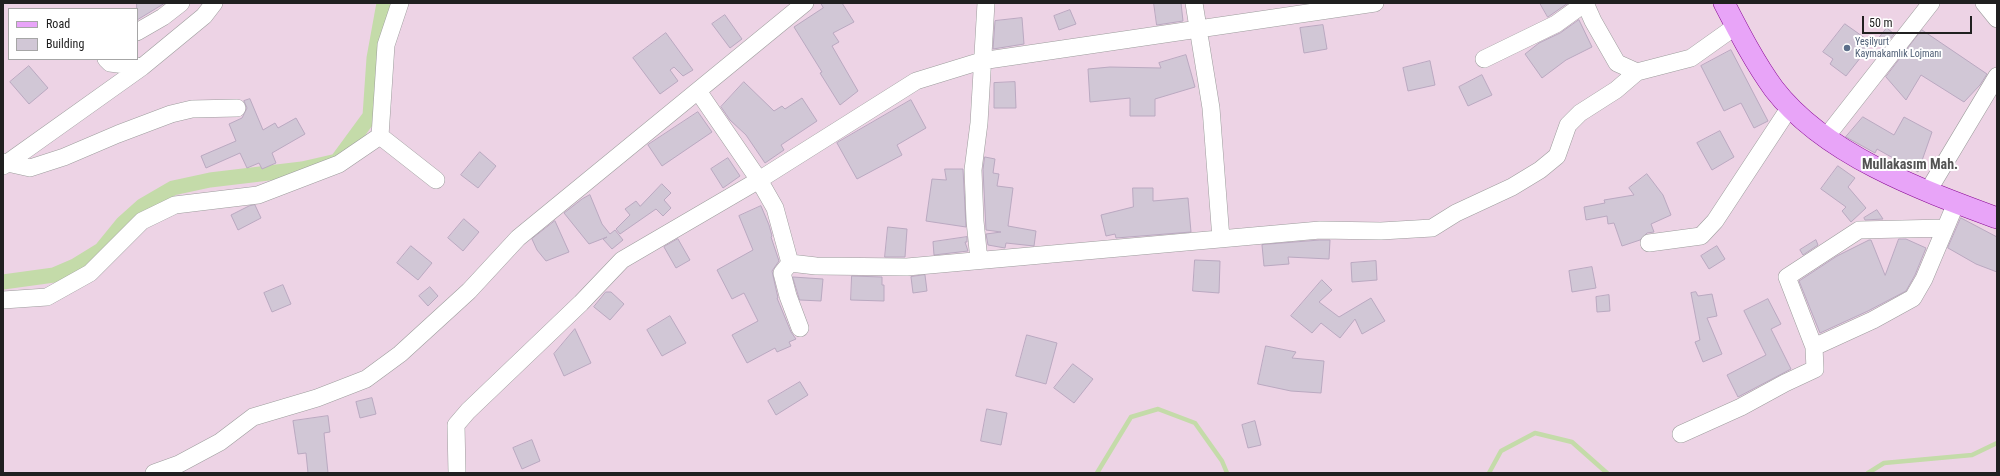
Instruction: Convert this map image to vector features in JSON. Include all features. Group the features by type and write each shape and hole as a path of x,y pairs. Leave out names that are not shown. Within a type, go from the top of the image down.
{"main road":[{"path":"1724,3 1736,26 1775,89 1790,107 1826,136 1855,157 1928,191 1997,218"}],"street":[{"path":"138,31 163,17 180,3"},
{"path":"5,164 142,67 204,16 214,3"},
{"path":"380,136 386,45 400,3"},
{"path":"154,473 179,464 220,442 253,417 317,398 366,379 400,354 469,292 518,238 805,3"},
{"path":"979,260 975,221 973,170 979,123 981,61 986,3"},
{"path":"1194,3 1211,108 1221,239"},
{"path":"456,473 456,425 468,411 582,303 622,260 759,180 916,81 981,61 1375,3"},
{"path":"1484,59 1556,24 1585,3 1593,21 1617,63 1637,72"},
{"path":"1826,136 1931,3"},
{"path":"1984,3 1997,19"},
{"path":"790,263 816,266 907,267 1320,230 1381,231 1432,228 1456,213 1526,180 1540,170 1557,156 1568,126 1580,113 1616,90 1637,72 1691,58 1736,26"},
{"path":"107,60 110,63 142,67"},
{"path":"1928,191 1997,76"},
{"path":"698,91 759,180 775,208 790,263"},
{"path":"1649,243 1701,236 1715,221 1790,107"},
{"path":"5,164 30,168 64,157 118,134 171,114 192,109 237,108"},
{"path":"380,136 436,180"},
{"path":"3,300 47,297 90,273 142,221 175,205 258,195 339,164 380,136"},
{"path":"1814,347 1873,320 1913,298 1924,279 1956,203"},
{"path":"1681,434 1741,407 1785,383 1815,369 1814,347 1786,277 1859,230 1945,228"},
{"path":"790,263 782,273 788,296 800,328"}],"shaded area":[{"path":"3,3 1997,3 1997,473 3,473"}],"building":[{"path":"137,3 165,3 138,19"},
{"path":"821,3 842,3 854,22 833,33 839,42 832,46 858,91 840,105 820,73 822,72 794,27 823,8"},
{"path":"1154,3 1181,3 1183,21 1157,25"},
{"path":"1540,3 1568,3 1548,17"},
{"path":"1070,10 1076,24 1059,30 1054,16"},
{"path":"725,15 742,39 730,48 712,24"},
{"path":"1022,18 1024,44 993,49 995,21"},
{"path":"1579,20 1592,47 1566,60 1542,78 1525,54 1539,43 1560,33"},
{"name":"Yeşilyurt Kaymakamlık Lojmanı","path":"1845,24 1872,43 1846,76 1830,64 1833,59 1823,52"},
{"path":"1323,25 1327,49 1304,53 1300,28"},
{"path":"1887,28 1894,34 1886,44 1879,38"},
{"path":"1922,30 1987,74 1980,85 1964,102 1921,75 1906,100 1886,77"},
{"path":"666,33 693,70 683,76 674,67 670,70 678,81 660,94 633,58"},
{"path":"1731,50 1768,121 1754,128 1741,103 1724,111 1701,66"},
{"path":"1186,55 1195,87 1155,99 1155,116 1130,116 1130,98 1090,102 1088,69 1110,67 1161,68 1159,63"},
{"path":"1430,61 1435,85 1408,91 1403,68"},
{"path":"29,66 48,88 29,104 10,82"},
{"path":"1482,75 1492,95 1468,106 1459,87"},
{"path":"744,82 774,111 782,106 785,109 802,98 817,121 781,145 784,150 765,163 746,135 730,120 721,107"},
{"path":"1015,82 1016,108 994,108 994,83"},
{"path":"250,99 263,130 275,123 278,128 296,118 305,134 272,153 276,163 262,169 259,163 247,168 240,153 206,168 201,156 236,141 229,124 242,118 247,108 244,101"},
{"path":"911,100 926,128 897,145 902,155 857,179 837,143"},
{"path":"698,112 712,132 662,166 648,145"},
{"path":"1863,117 1894,135 1904,117 1932,132 1918,172 1877,149 1875,153 1846,137"},
{"path":"1720,131 1734,157 1712,170 1697,143"},
{"path":"480,152 496,166 478,188 461,175"},
{"path":"985,157 995,159 993,173 999,174 997,186 1013,188 1008,226 1036,231 1034,246 1006,243 1005,248 988,245 986,234 1001,232 986,230 983,170"},
{"path":"728,158 740,176 723,188 711,169"},
{"path":"1838,166 1855,178 1848,187 1866,208 1851,222 1842,211 1846,207 1821,189"},
{"path":"945,169 963,169 966,227 926,221 932,179 946,180"},
{"path":"1647,174 1663,195 1671,215 1651,224 1654,232 1647,233 1640,240 1622,246 1614,223 1608,224 1607,216 1586,220 1584,207 1605,203 1604,200 1634,195 1629,188"},
{"path":"662,184 671,193 664,200 671,208 663,216 656,209 620,234 616,229 630,215 625,209 636,201 640,206"},
{"path":"1133,188 1153,188 1153,201 1188,198 1191,232 1116,238 1115,234 1106,236 1101,215 1133,207"},
{"path":"590,195 602,224 610,234 615,230 623,240 612,249 603,239 607,237 589,244 564,213 582,199"},
{"path":"255,205 261,218 238,230 231,215 249,206"},
{"path":"761,206 769,225 771,237 779,261 772,271 777,298 791,332 796,339 789,342 791,346 777,352 775,348 747,363 732,335 758,321 744,293 732,299 717,270 753,250 739,216"},
{"path":"1877,210 1883,219 1865,220 1864,218"},
{"path":"1961,218 1997,237 1997,272 1976,264 1948,248"},
{"path":"464,219 479,232 463,251 448,238"},
{"path":"555,221 569,252 546,261 537,250 532,239"},
{"path":"888,227 907,229 905,257 885,257"},
{"path":"967,237 967,242 965,242 968,251 934,255 933,242"},
{"path":"678,239 690,260 676,268 664,247"},
{"path":"1899,239 1906,239 1926,248 1915,275 1906,291 1868,311 1820,333 1799,281 1837,256 1869,240 1871,240 1885,275"},
{"path":"1330,240 1329,259 1288,257 1289,264 1264,266 1262,245"},
{"path":"1816,240 1818,245 1803,255 1800,250"},
{"path":"411,246 432,263 418,280 397,263"},
{"path":"1717,246 1725,259 1709,269 1701,256"},
{"path":"1195,260 1220,261 1219,293 1193,291"},
{"path":"1376,261 1377,280 1352,282 1351,263"},
{"path":"1592,267 1596,288 1572,292 1569,271"},
{"path":"925,275 927,291 913,293 911,277"},
{"path":"852,276 882,277 882,285 884,285 884,301 851,300"},
{"path":"793,277 823,279 821,301 800,300"},
{"path":"1322,280 1332,290 1319,302 1339,317 1371,298 1385,321 1362,334 1355,319 1340,338 1321,323 1312,333 1291,316"},
{"path":"283,285 291,304 272,312 264,293"},
{"path":"430,287 438,296 428,306 419,296"},
{"path":"606,292 611,292 624,304 610,320 594,307"},
{"path":"1696,292 1698,296 1712,294 1717,316 1707,318 1722,354 1703,362 1695,342 1700,340 1691,293"},
{"path":"1609,295 1610,311 1597,312 1596,297"},
{"path":"1768,299 1781,324 1771,329 1791,369 1738,397 1727,375 1766,355 1744,311"},
{"path":"670,316 686,343 662,356 647,330"},
{"path":"575,329 591,363 564,376 554,354"},
{"path":"1027,335 1057,343 1046,384 1016,376"},
{"path":"1266,346 1296,352 1292,358 1324,361 1321,393 1291,391 1258,384"},
{"path":"1073,364 1093,379 1074,403 1054,388"},
{"path":"800,382 808,395 776,415 768,401"},
{"path":"372,398 376,414 360,418 356,402"},
{"path":"987,409 1007,413 1001,445 981,441"},
{"path":"328,416 330,432 324,433 328,473 308,473 306,453 298,454 293,421"},
{"path":"1255,421 1261,445 1248,448 1242,425"},
{"path":"532,440 540,461 522,469 513,448"}],"waterway":[{"path":"3,282 54,275 75,266 101,250 123,223 142,206 173,188 210,180 302,169 337,161 370,116 374,58 384,3"},
{"path":"1097,473 1131,417 1158,409 1195,423 1222,461 1227,473"},
{"path":"1489,473 1501,451 1535,433 1572,442 1607,473"},
{"path":"1868,473 1884,463 1972,455 1997,443"}],"place":[{"name":"Yeşilyurt Kaymakamlık Lojmanı","path":"1847,48"}],"district":[{"name":"Mullakasım Mah.","path":"1910,165"}]}
